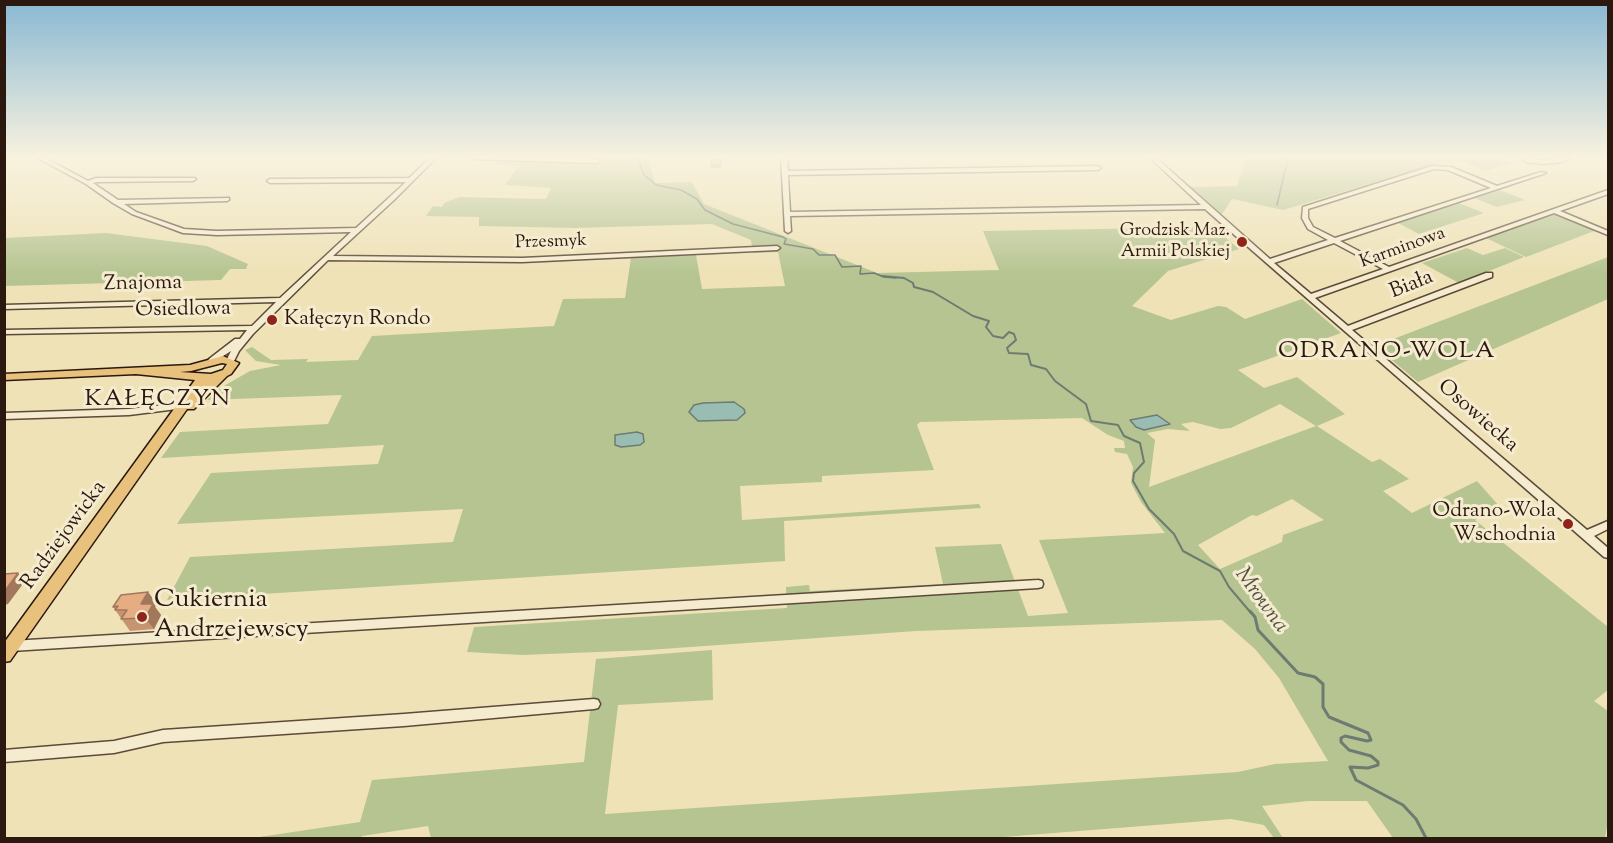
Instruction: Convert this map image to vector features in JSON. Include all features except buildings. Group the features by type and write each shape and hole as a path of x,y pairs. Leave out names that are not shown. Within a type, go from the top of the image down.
{"main road":[{"path":"140,372 203,370 231,361"},
{"name":"Radziejowicka","path":"159,440 223,374 232,368 231,361"},
{"path":"4,377 203,370 212,378 223,374"},
{"name":"Radziejowicka","path":"8,651 200,383 203,370"},
{"path":"161,373 182,377 191,382 191,388 182,406"}],"street":[{"path":"107,196 134,213 183,231 217,233 358,230"},
{"path":"203,370 252,330 326,258 394,196"},
{"path":"786,196 788,231"},
{"name":"Osowiecka","path":"1195,196 1608,554"},
{"path":"1342,196 1305,208 1305,218 1310,228 1390,270"},
{"path":"1269,262 1472,196"},
{"name":"Karminowa","path":"1310,297 1596,196"},
{"path":"115,202 227,199"},
{"path":"787,214 1211,211"},
{"path":"1555,211 1608,233"},
{"name":"Przesmyk","path":"326,258 522,260 777,248"},
{"name":"Biała","path":"1347,329 1489,275"},
{"name":"Znajoma","path":"4,307 283,300"},
{"path":"231,361 235,350 252,330"},
{"name":"Osiedlowa","path":"4,332 252,330"},
{"path":"4,416 129,412 182,406"},
{"path":"1587,535 1608,525"},
{"path":"8,651 1038,584"},
{"path":"4,756 114,747 163,736 404,720 594,704"}],"green space":[{"path":"547,196 700,196 704,204 877,273 999,270 983,231 1213,227 1239,249 1168,271 1132,306 1171,320 1218,306 1226,307 1245,319 1302,299 1341,333 1238,370 1264,388 1297,377 1345,414 1317,426 1372,462 1380,459 1409,479 1383,491 1412,513 1477,481 1500,507 1475,520 1608,627 1608,690 1594,701 1608,711 1608,821 1605,838 1393,838 1367,801 1308,801 1262,806 1283,838 1274,838 1264,825 1231,819 991,838 431,838 428,826 361,838 253,838 360,822 372,780 584,762 596,659 712,650 713,700 618,705 605,814 1238,772 1275,764 1328,761 1279,678 1255,649 1222,620 916,631 648,650 522,655 467,652 474,627 787,608 786,587 809,585 810,591 943,584 935,547 1001,544 1028,616 1068,613 1039,540 1165,533 1141,502 1131,483 1133,467 1127,454 1115,452 1114,448 1125,448 1124,441 1108,435 1082,418 920,422 917,425 934,470 822,476 822,482 740,486 742,520 979,504 981,508 784,521 785,561 167,600 190,557 453,542 463,509 177,524 211,473 378,464 384,445 161,458 180,432 328,424 342,395 207,400 222,387 250,371 281,365 256,361 245,350 252,347 271,360 308,359 306,362 358,360 372,336 554,326 563,299 625,298 631,258 696,255 702,289 785,286 778,252 753,253 751,240 712,224 575,228 479,226 479,217 426,216 433,206 442,207 444,203 459,197 546,199","holes":["1280,404 1316,426 1149,487 1155,440 1147,433 1168,429 1190,431 1181,424 1193,422 1220,429 1231,428","1292,499 1324,520 1283,535 1282,542 1220,569 1198,545 1252,515 1257,516"]},
{"path":"1200,196 1329,196 1283,210 1232,199 1220,214"},
{"path":"1516,196 1525,200 1497,207 1474,198"},
{"path":"1459,203 1484,213 1419,234 1398,223"},
{"path":"1556,212 1597,230 1526,257 1486,238"},
{"path":"106,233 207,246 248,264 246,269 230,269 221,280 5,286 5,238"},
{"path":"1467,248 1483,255 1505,248 1524,257 1459,283 1422,263"},
{"path":"1608,257 1608,299 1418,382 1375,346"}],"water":[{"path":"734,402 744,409 745,413 737,420 698,421 689,412 694,405 703,403"},
{"path":"1157,415 1170,424 1144,430 1136,427 1130,420"},
{"path":"637,432 643,434 644,442 640,445 621,447 615,445 615,435"}],"waterway":[{"name":"Mrowna","path":"692,196 705,210 733,224 783,237 786,239 784,244 813,249 819,255 835,255 842,267 861,266 860,274 874,273 896,278"},
{"path":"1277,205 1279,196"},
{"name":"Mrowna","path":"882,276 904,278 913,283 914,287 933,292 973,316 989,321 986,327 993,336 1003,338 1009,332 1014,334 1016,340 1007,348 1009,353 1028,354 1031,365 1046,369 1055,381 1086,404 1091,421 1118,425 1124,436 1140,443 1144,462 1134,473 1133,481 1149,509 1174,534 1183,551 1220,571 1229,587 1251,613"},
{"name":"Mrowna","path":"1250,611 1255,617 1258,630 1298,673 1315,677 1323,684 1323,707 1329,717 1368,733 1371,740 1367,741 1345,736 1341,738 1341,742 1349,750 1371,756 1378,762 1378,765 1368,768 1350,767 1356,780 1403,805 1416,819 1426,838"}],"place":[{"name":"Grodzisk Maz. Armii Polskiej","path":"1242,242"},
{"name":"Kałęczyn Rondo","path":"272,320"},
{"name":"Odrano-Wola Wschodnia","path":"1568,524"},
{"name":"Cukiernia Andrzejewscy","path":"142,617"}],"district":[{"name":"ODRANO-WOLA","path":"1387,353"},
{"name":"KAŁĘCZYN","path":"158,401"}]}
